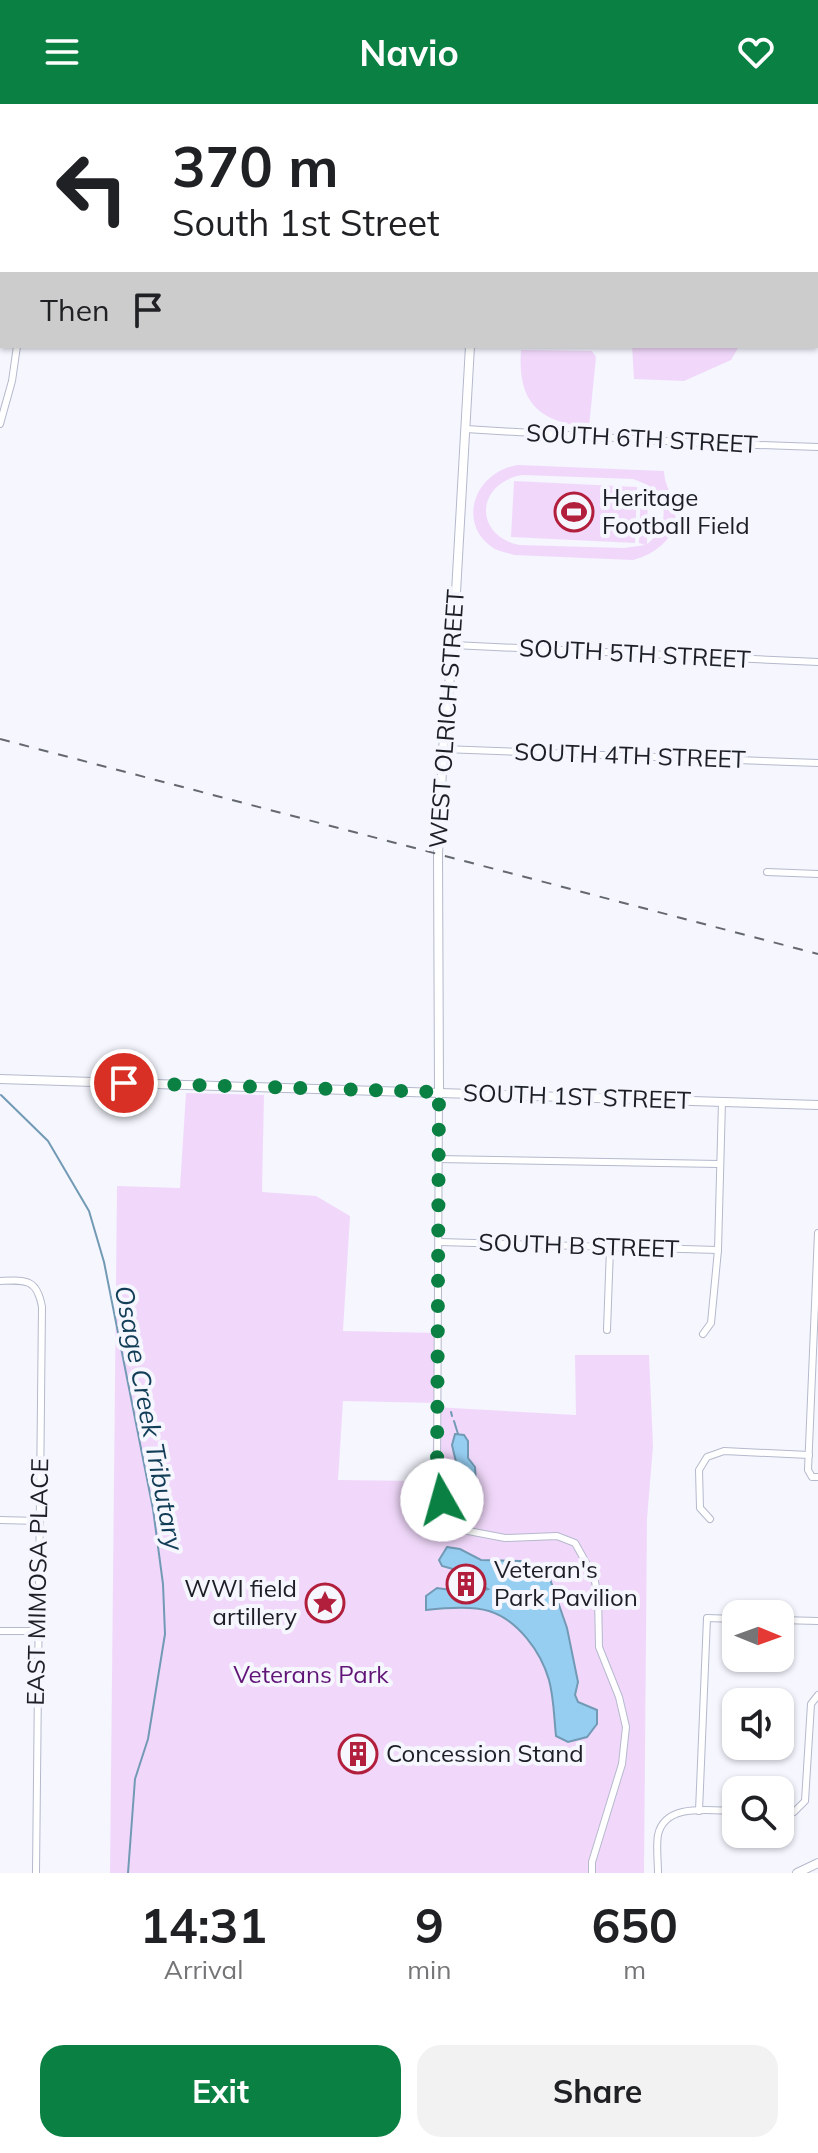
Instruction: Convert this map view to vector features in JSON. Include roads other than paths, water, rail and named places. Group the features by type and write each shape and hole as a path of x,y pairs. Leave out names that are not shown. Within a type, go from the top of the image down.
{"street":[{"path":"0,424 12,381 17,348"},
{"name":"WEST OLRICH STREET","path":"439,1092 437,962 443,749 453,645 470,348"},
{"name":"SOUTH 6TH STREET","path":"466,429 687,443 818,447"},
{"name":"SOUTH 5TH STREET","path":"453,645 818,662"},
{"name":"SOUTH 4TH STREET","path":"443,749 818,763"},
{"path":"767,872 818,874"},
{"name":"SOUTH 1ST STREET","path":"0,1079 818,1105"},
{"path":"439,1092 437,1475 442,1500 451,1508 463,1530"},
{"path":"703,1334 711,1323 718,1250 722,1101"},
{"path":"438,1159 719,1164"},
{"path":"818,1235 816,1356 808,1470 812,1477 818,1477"},
{"name":"SOUTH B STREET","path":"439,1242 718,1250"},
{"path":"607,1330 610,1248"},
{"name":"EAST MIMOSA PLACE","path":"0,1281 30,1283 39,1291 42,1307 36,1873"},
{"path":"710,1519 700,1508 699,1470 707,1457 724,1451 809,1455"},
{"path":"437,1475 426,1501 418,1511 419,1527 433,1536 463,1530 505,1538 557,1536 575,1543 594,1577 598,1596 599,1647 619,1697 626,1727 622,1764 592,1862 592,1873"},
{"path":"426,1501 442,1500"},
{"path":"448,1531 454,1515"},
{"path":"0,1520 39,1521"},
{"path":"699,1811 707,1618 722,1619"},
{"path":"794,1620 818,1621"},
{"path":"0,1631 37,1631"},
{"path":"794,1812 805,1801 811,1704 818,1695"},
{"path":"658,1873 658,1835 663,1823 676,1812 722,1811"},
{"path":"799,1872 818,1861"}],"water":[{"path":"455,1434 464,1435 468,1441 468,1458 475,1467 476,1483 466,1492 472,1516 465,1516 459,1510 460,1501 451,1497 456,1462 452,1445"},
{"path":"447,1547 460,1549 481,1560 521,1561 550,1579 567,1628 578,1682 575,1695 578,1702 597,1710 597,1724 587,1737 568,1742 556,1736 549,1680 534,1648 519,1629 500,1615 482,1609 426,1610 426,1596 437,1588 473,1593 488,1589 460,1571 442,1566 439,1560"}],"waterway":[{"name":"Osage Creek Tributary","path":"1,1095 48,1141 89,1211 104,1262 153,1509 163,1584 165,1634 148,1739 135,1779 128,1873"},
{"path":"451,1412 452,1416"},
{"path":"454,1421 458,1434"}],"railway":[{"path":"0,739 818,954"}],"place":[{"name":"Heritage Football Field","path":"574,512"},
{"name":"Veteran's Park Pavilion","path":"466,1584"},
{"name":"WWI field artillery","path":"325,1603"},
{"name":"Concession Stand","path":"358,1754"}],"park label":[{"name":"Veterans Park","path":"311,1675"}]}
